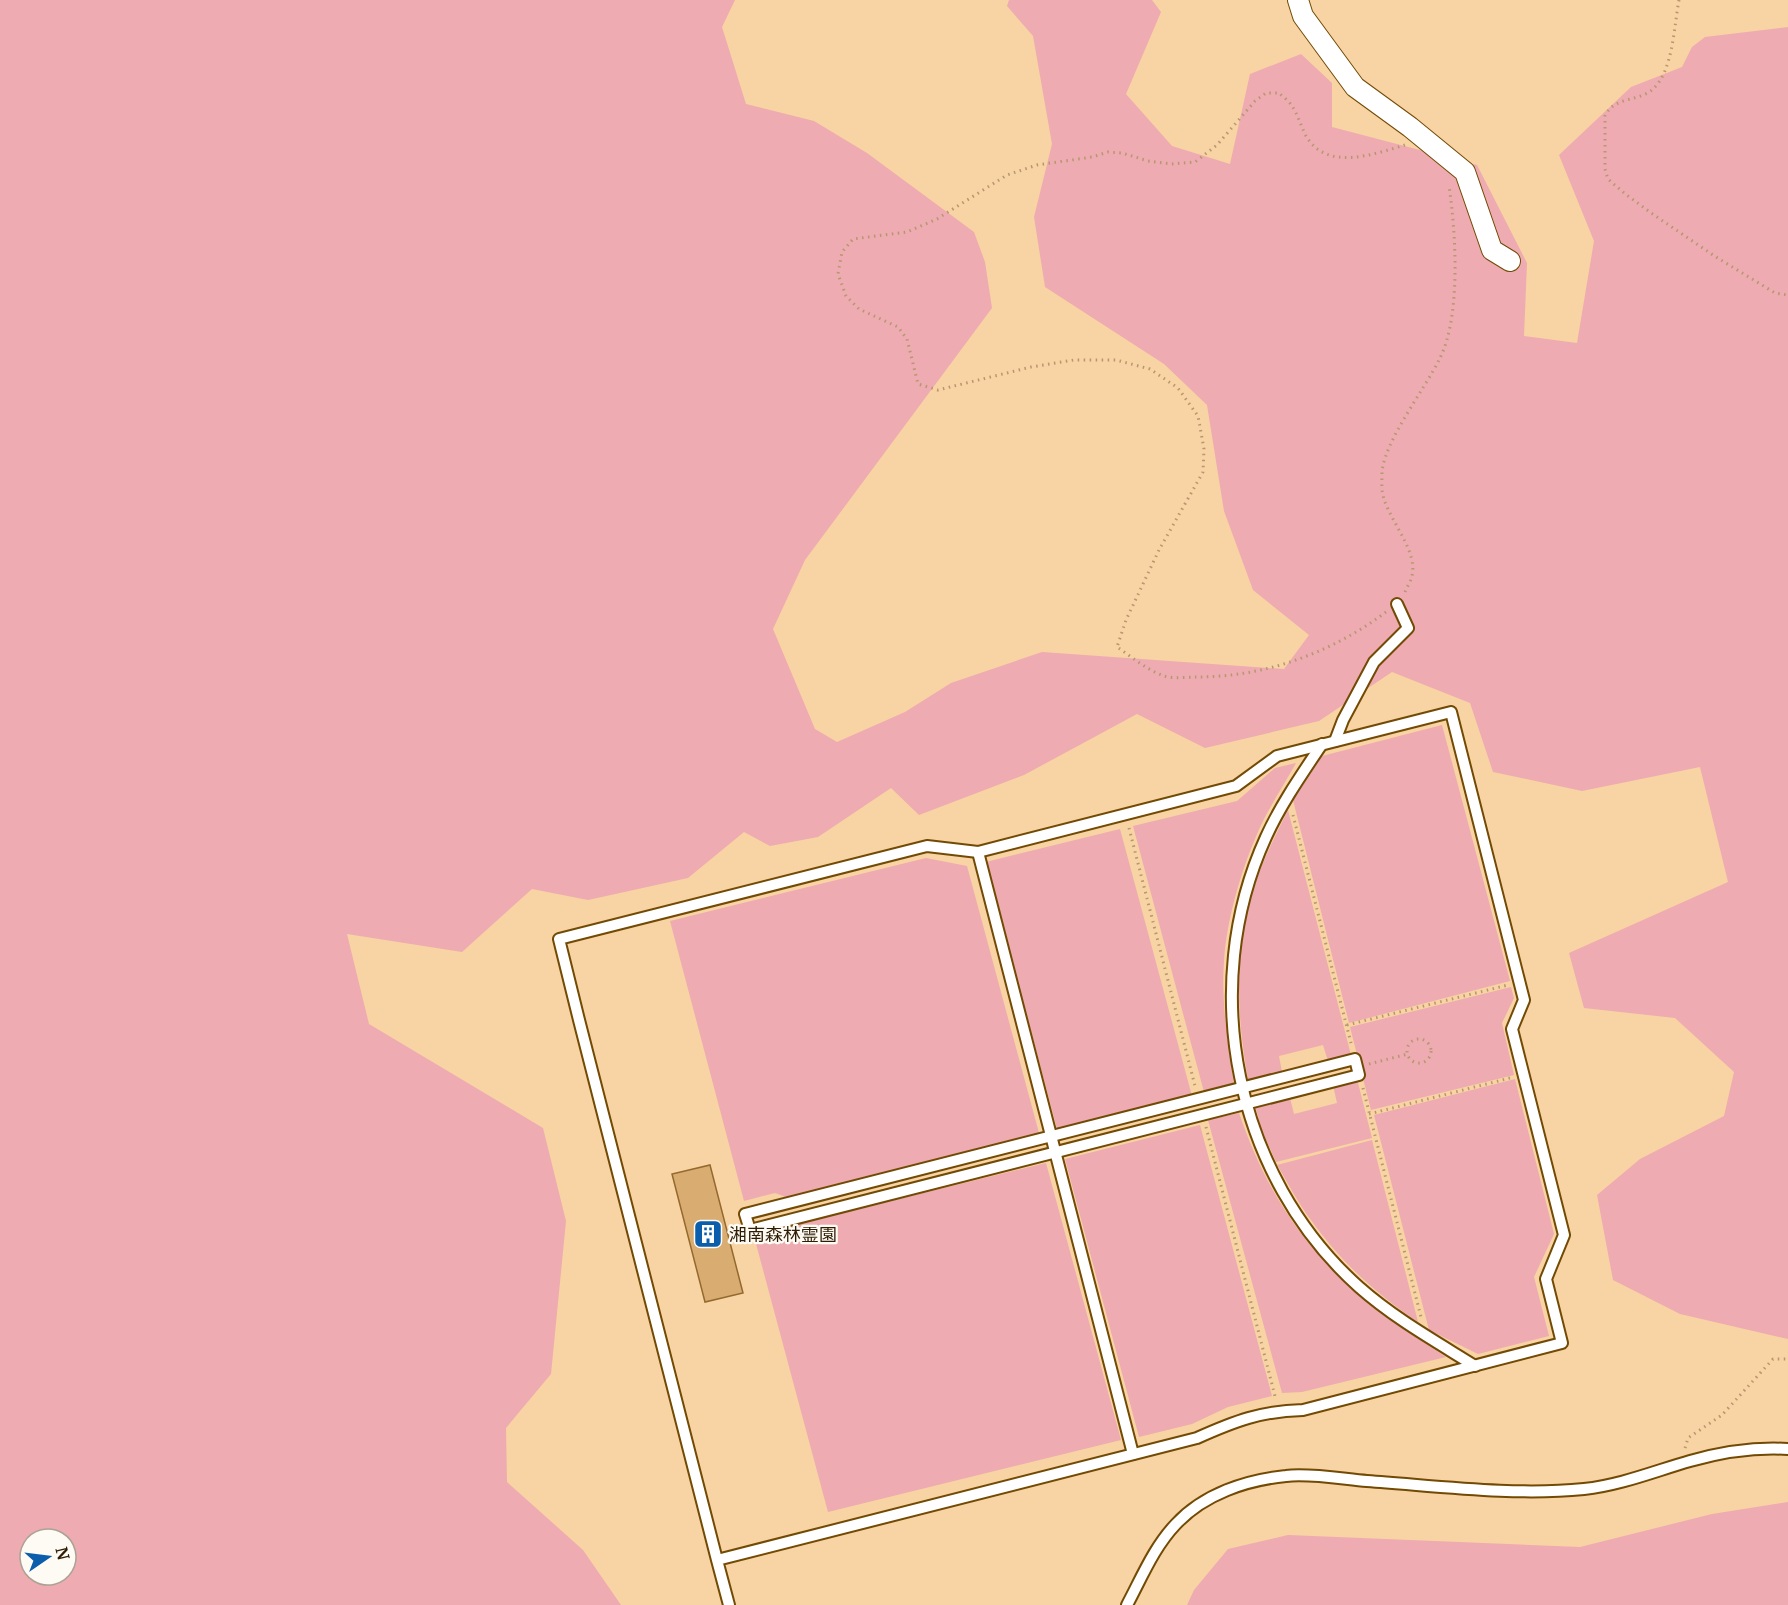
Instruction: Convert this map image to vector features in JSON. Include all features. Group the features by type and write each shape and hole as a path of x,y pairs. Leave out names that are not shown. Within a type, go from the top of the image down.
{"street":[{"path":"1298,0 1303,16 1355,87 1465,172 1492,250 1510,261"}],"lane":[{"path":"1335,741 1368,671 1408,628 1397,604"},
{"path":"717,1560 1197,1438 1254,1415 1303,1410 1562,1343 1546,1279 1564,1235 1512,1029 1524,1000 1451,712 1276,756 1236,786 978,852 927,846 559,939 717,1560 729,1605"},
{"path":"1322,744 1288,796 1266,838 1241,915 1233,964 1231,1007 1234,1050 1242,1088 1257,1140 1276,1180 1299,1218 1325,1253 1358,1286 1394,1315 1475,1366"},
{"path":"978,852 1133,1454"},
{"path":"1357,1067 1246,1104 750,1230 745,1214 1242,1088 1357,1067"},
{"path":"1127,1605 1158,1546 1177,1522 1218,1494 1263,1479 1289,1475 1507,1491 1551,1491 1610,1485 1692,1460 1735,1450 1788,1449"}],"path":[{"path":"1679,0 1669,59 1663,76 1646,94 1615,104 1608,109 1605,116 1605,169 1608,179 1654,215 1716,257 1775,293 1788,295"},
{"path":"1419,135 1409,144 1371,155 1338,158 1318,150 1307,138 1292,105 1279,93 1266,93 1255,100 1217,145 1196,162 1171,165 1122,153 1108,152 1092,157 1037,165 1007,175 937,219 907,232 853,239 842,252 838,274 846,296 859,309 898,327 907,339 918,384 938,390 1031,367 1074,360 1116,360 1150,369 1178,388 1198,416 1204,449 1203,472 1159,550 1126,620 1117,647 1145,667 1166,676 1204,677 1264,670 1299,661 1370,624 1397,604 1412,576 1413,565 1408,548 1384,499 1381,483 1383,468 1396,436 1440,359 1449,334 1455,258 1453,210 1441,152"},
{"path":"1288,796 1426,1336"},
{"path":"1347,1025 1520,982"},
{"path":"1418,1040 1426,1042 1431,1049 1430,1057 1420,1063 1412,1061 1408,1054 1408,1046 1418,1040"},
{"path":"1357,1067 1408,1054"},
{"path":"1369,1114 1523,1075"},
{"path":"1688,1438 1722,1415 1773,1359 1788,1359"}],"shaded area":[{"path":"0,0 735,0 722,27 746,104 814,121 867,153 974,232 985,262 992,308 805,560 773,629 815,729 837,742 905,712 951,683 1042,652 1284,669 1309,635 1253,590 1224,511 1207,405 1164,364 1045,287 1034,217 1052,144 1033,36 1007,6 1009,0 1152,0 1161,12 1126,94 1172,146 1230,164 1250,74 1301,54 1332,83 1332,127 1477,165 1527,263 1524,336 1577,343 1594,241 1559,155 1631,87 1682,67 1692,47 1705,37 1788,27 1788,1339 1680,1314 1613,1280 1597,1195 1640,1159 1724,1116 1734,1072 1675,1018 1584,1008 1569,953 1728,882 1700,767 1582,791 1493,772 1470,703 1392,672 1319,721 1205,748 1137,714 1024,775 919,815 891,788 818,837 770,846 744,832 688,878 588,900 532,889 462,952 347,934 369,1024 543,1128 566,1221 551,1374 506,1428 507,1482 583,1550 621,1605 0,1605"},
{"path":"1442,725 1510,981 1349,1023 1293,800 1322,756"},
{"path":"1296,763 1257,835 1243,870 1229,925 1223,992 1234,1085 1204,1092 1133,826 1237,801 1275,768"},
{"path":"1288,810 1351,1055 1328,1061 1323,1045 1279,1056 1282,1072 1248,1080 1239,1009 1242,937 1253,890"},
{"path":"1120,829 1192,1096 1057,1129 986,862"},
{"path":"926,858 967,866 1039,1133 786,1197 775,1193 744,1201 670,921"},
{"path":"1511,987 1514,998 1502,1023 1514,1075 1371,1110 1350,1027"},
{"path":"1357,1079 1372,1138 1276,1162 1263,1133 1255,1106 1290,1098 1294,1114 1337,1103 1333,1085"},
{"path":"1515,1079 1554,1234 1534,1277 1549,1336 1478,1354 1429,1330 1374,1115"},
{"path":"1239,1113 1255,1155 1274,1192 1295,1225 1319,1255 1376,1308 1446,1357 1302,1392 1282,1393 1208,1120"},
{"path":"1200,1125 1272,1396 1228,1407 1192,1424 1139,1437 1065,1159"},
{"path":"1372,1140 1418,1322 1373,1288 1334,1250 1297,1200 1277,1165"},
{"path":"1046,1163 1121,1440 828,1512 755,1240 785,1233 793,1225"},
{"path":"1788,1502 1788,1605 1187,1605 1194,1590 1228,1549 1288,1535 1580,1547 1712,1514"}],"building":[{"name":"湘南森林霊園","path":"710,1165 743,1293 705,1302 672,1174"}],"place":[{"name":"湘南森林霊園","path":"708,1234"}]}
